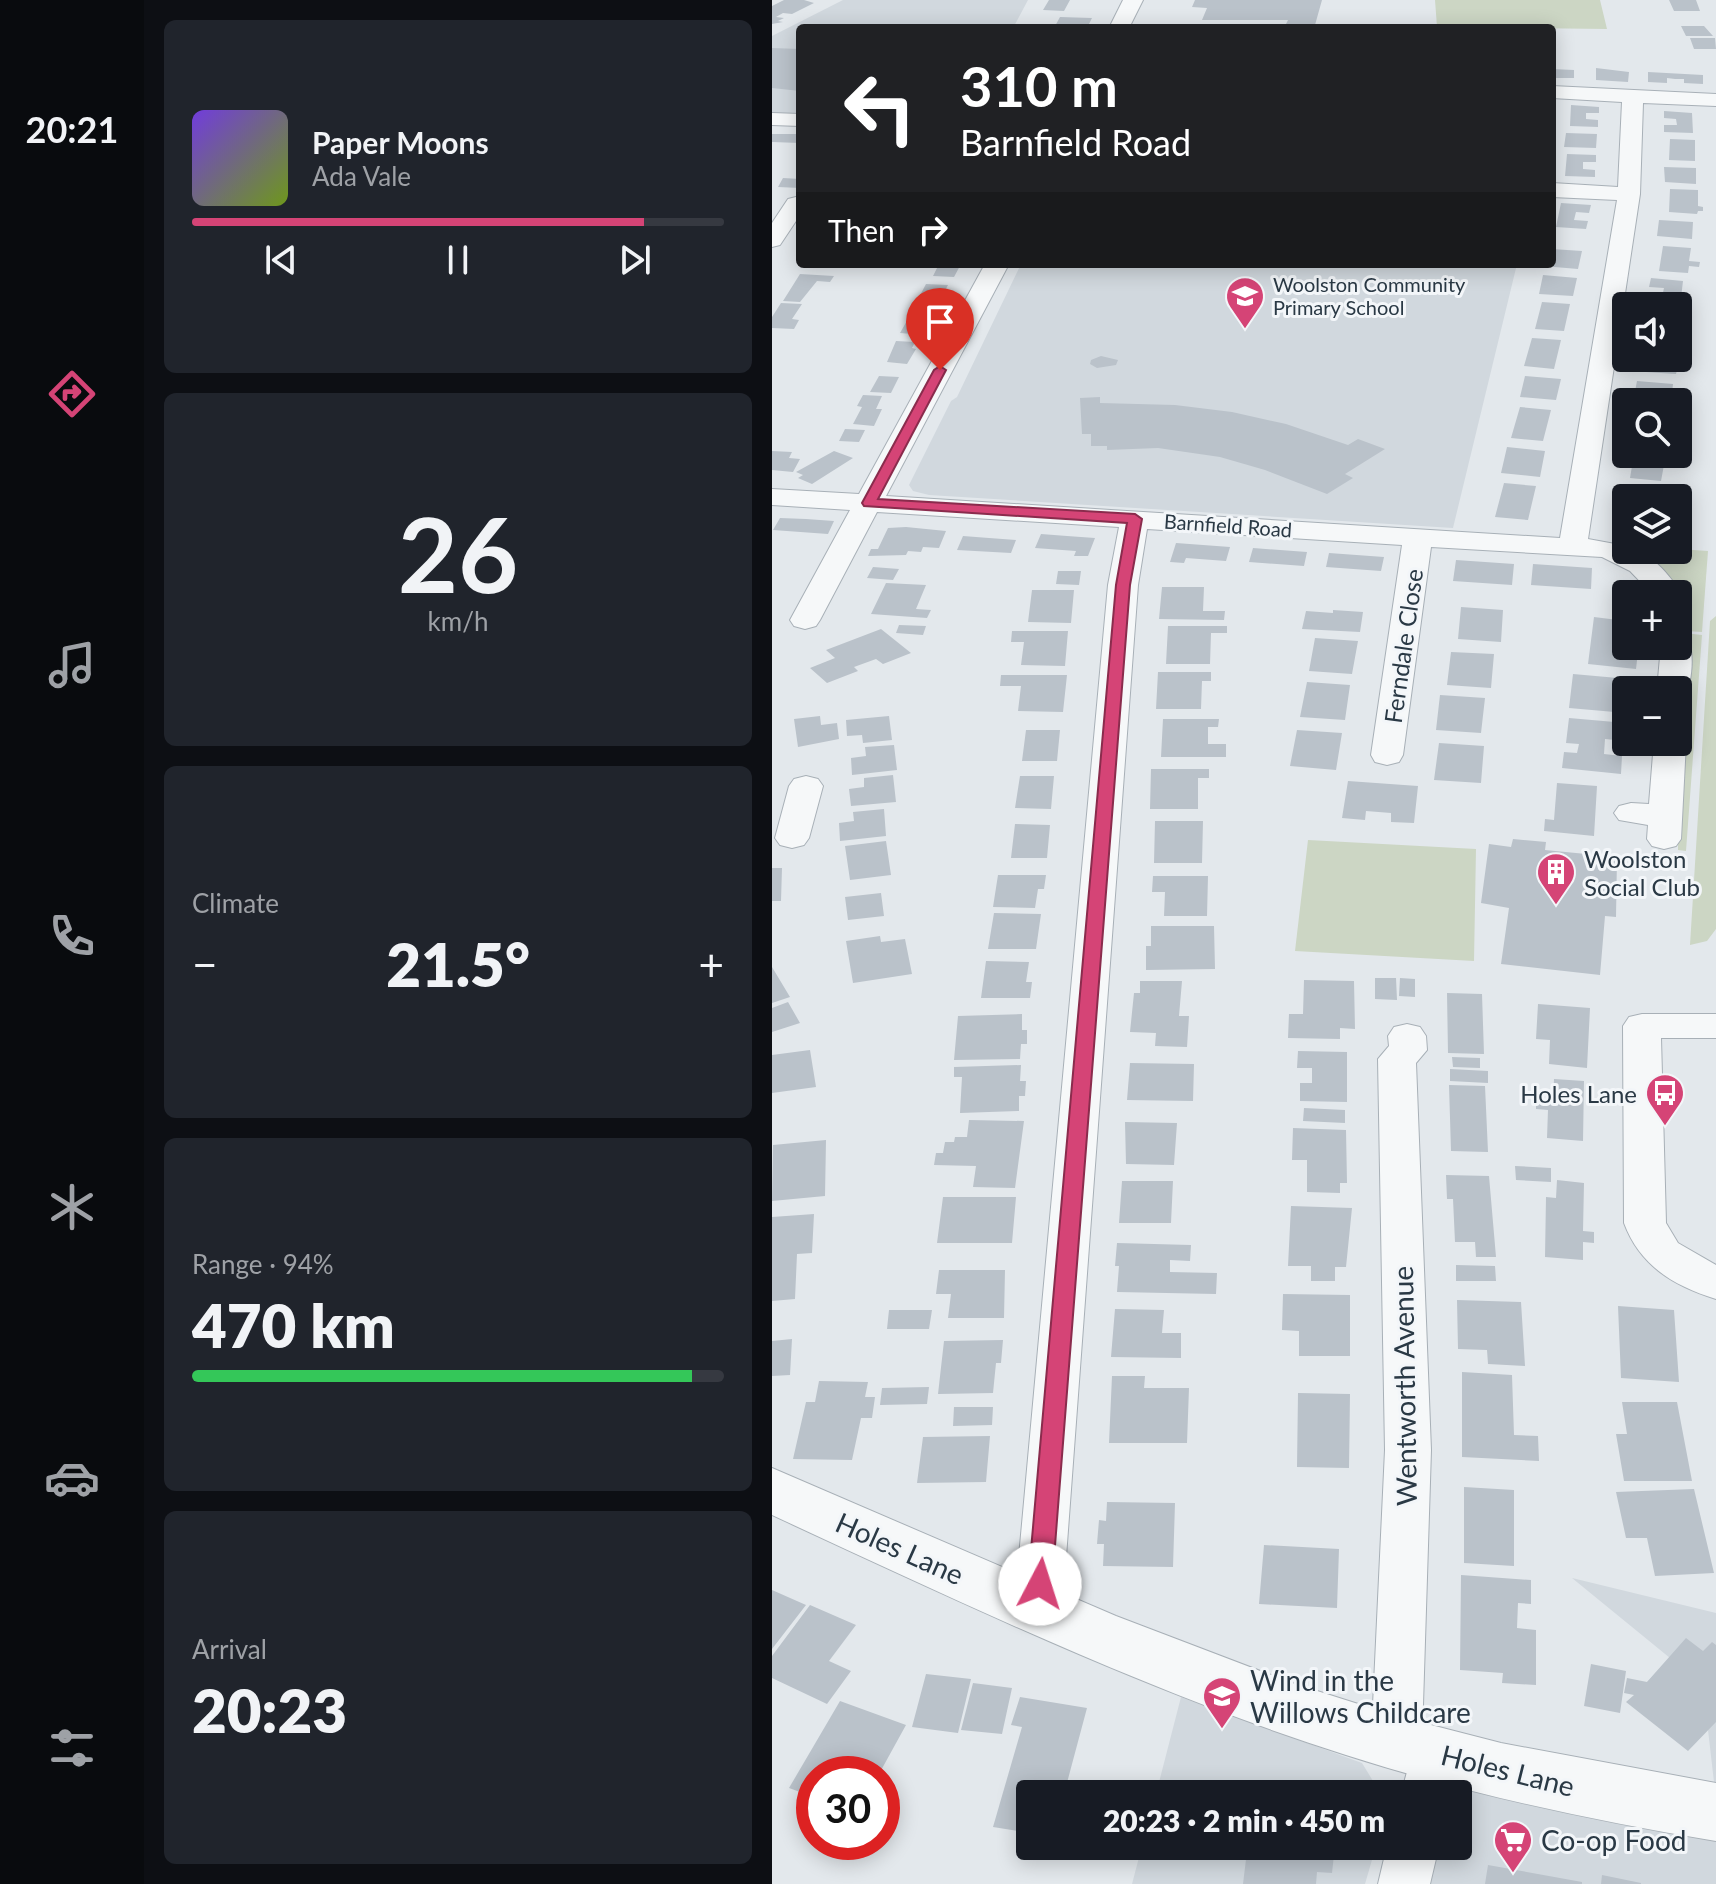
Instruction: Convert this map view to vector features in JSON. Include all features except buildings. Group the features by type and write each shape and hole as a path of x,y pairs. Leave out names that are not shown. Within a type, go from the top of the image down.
{"street":[{"path":"1121,24 1133,0"},
{"path":"1556,92 1716,100"},
{"path":"1573,546 1629,194 1633,96"},
{"path":"772,119 796,120"},
{"path":"1556,190 1629,194"},
{"path":"772,240 789,204"},
{"path":"805,620 995,268"},
{"name":"Barnfield Road","path":"772,497 1573,546 1605,549 1635,560 1658,580"},
{"path":"1038,1611 1123,585 1135,519"},
{"name":"Ferndale Close","path":"1387,755 1418,537"},
{"path":"1631,813 1664,828 1669,756"},
{"path":"792,838 793,798"},
{"path":"1716,1026 1642,1026 1645,1223 1648,1237 1657,1251 1674,1263 1716,1283"},
{"name":"Wentworth Avenue","path":"1407,1036 1408,1050 1397,1059 1408,1450 1398,1705 1419,1763"},
{"name":"Holes Lane","path":"772,1490 1038,1611 1419,1763 1716,1812"},
{"path":"1404,1884 1410,1860"}],"shaded area":[{"path":"843,0 1028,0 1015,24 796,24 796,116 772,116 772,36"},
{"name":"Woolston Community Primary School","path":"1019,268 1516,268 1453,528 929,495 913,491 909,485 951,401 957,397"},
{"path":"1572,1578 1716,1613 1716,1884 1424,1884 1430,1860 1472,1860 1472,1787 1712,1832 1714,1782 1708,1730 1647,1682 1670,1658"},
{"name":"Wind in the Willows Childcare","path":"1181,1697 1362,1763 1372,1780 1160,1780"},
{"path":"1138,1860 1372,1860 1365,1884 1132,1884"}],"green space":[{"path":"1435,0 1600,0 1607,29 1556,28 1556,24 1437,24"},
{"path":"1692,550 1708,551 1702,632 1692,631 1692,580 1664,580 1648,564 1692,564"},
{"path":"1716,616 1716,929 1707,941 1690,945 1710,621"},
{"path":"1692,634 1702,635 1686,851 1678,850 1678,756 1692,756 1692,676 1680,676 1682,660 1692,660"},
{"path":"1308,840 1476,849 1474,961 1295,951"}],"place":[{"name":"Woolston Community Primary School","path":"1245,330"},
{"name":"Woolston Social Club","path":"1556,906"},
{"name":"Holes Lane","path":"1665,1127"},
{"name":"Wind in the Willows Childcare","path":"1222,1730"},
{"name":"Co-op Food","path":"1513,1874"}],"route":[{"path":"940,370 869,503 1135,519 1123,585 1040,1584"}]}
